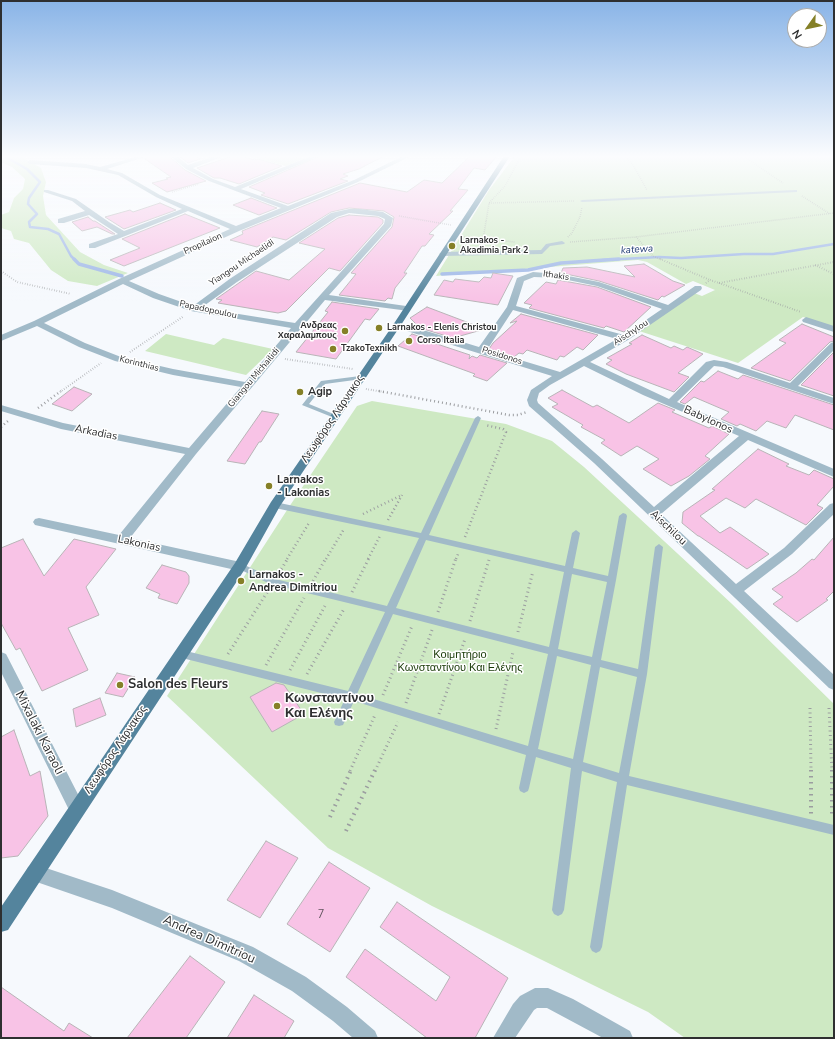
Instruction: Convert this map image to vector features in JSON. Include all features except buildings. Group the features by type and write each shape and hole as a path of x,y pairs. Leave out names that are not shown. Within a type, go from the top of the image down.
{"main road":[{"name":"Λεωφόρος Λάρνακος","path":"1,923 182,654 240,566 275,505 475,204"}],"street":[{"path":"80,204 106,224 124,234"},
{"path":"178,204 236,229"},
{"path":"277,204 287,208"},
{"name":"Propilaion","path":"1,338 37,323 87,297 236,229 296,204"},
{"path":"92,246 188,209"},
{"name":"Yiangou Michaelidi","path":"194,308 330,217 344,212 360,211 388,217"},
{"path":"61,221 90,212"},
{"name":"Giangou Michailidi","path":"122,540 248,385 388,224 390,220 388,217"},
{"name":"Ithakis","path":"482,350 511,307 520,280 528,276 540,274 558,276 599,284 669,308"},
{"name":"Papadopoulou","path":"122,281 156,296 194,308 298,326"},
{"name":"Aischylou","path":"560,375 625,338 698,288"},
{"path":"324,297 406,309"},
{"path":"511,307 625,338"},
{"path":"804,316 834,329"},
{"name":"Korinthias","path":"37,323 82,345 115,358 173,372 248,385"},
{"name":"Posidonos","path":"396,325 560,375"},
{"path":"792,386 834,345"},
{"name":"Babylonos","path":"583,362 670,403 834,473"},
{"path":"670,403 709,364 714,363 724,364 834,401"},
{"path":"536,408 532,400 535,392 560,375"},
{"name":"Arkadias","path":"1,408 61,426 192,452"},
{"name":"Aischilou","path":"536,408 580,444 834,684"},
{"path":"653,513 661,508 746,436"},
{"path":"736,591 788,551 834,507"},
{"name":"Lakonias","path":"39,522 240,566"},
{"name":"Mixalaki Karaoli","path":"1,658 77,809"},
{"name":"Andrea Dimitriou","path":"34,873 112,899 246,954 299,984 340,1014 368,1038"},
{"path":"505,1034 527,1003 535,998 548,998 566,1006 623,1038"}],"lane":[{"path":"442,254 542,252 548,245 562,242"},
{"path":"334,416 305,405 323,382 360,379"},
{"path":"339,722 478,418"},
{"path":"275,505 423,536 612,580"},
{"path":"558,910 577,766 623,516"},
{"path":"524,788 553,652 576,533"},
{"path":"596,948 623,779 642,674 659,547"},
{"path":"240,566 273,582 416,616 642,674"},
{"path":"182,654 351,696 623,779 833,829"}],"path":[{"path":"483,240 489,204"},
{"path":"562,242 572,233 580,217 582,204"},
{"path":"562,242 636,237 834,214"},
{"path":"388,217 400,216 454,225"},
{"path":"462,237 483,240 521,242"},
{"path":"636,237 653,256 659,259 804,316"},
{"path":"719,283 834,262"},
{"path":"815,265 834,274"},
{"path":"1,271 17,282 87,297"},
{"path":"698,288 710,280"},
{"path":"26,416 194,308"},
{"path":"272,357 509,415 518,415 536,408"},
{"path":"261,673 349,521 402,494"},
{"path":"285,679 330,596"},
{"path":"330,817 416,616"},
{"path":"810,708 811,824"},
{"path":"829,708 832,754 833,829"}],"green space":[{"path":"12,204 44,204 46,215 80,252 104,265 128,273 97,286 68,281 51,270 29,243 14,239 11,231 1,228 1,215 9,212"},
{"path":"480,204 834,204 834,327 803,317 738,363 636,330 694,293 702,296 715,290 693,281 686,284 647,262 638,260 436,276"},
{"path":"166,334 214,345 223,338 273,349 246,375 145,351"},
{"name":"Κοιμητήριο Κωνσταντίνου Και Ελένης","path":"372,401 506,424 552,441 584,467 731,603 834,704 834,1038 685,1038 648,1012 432,906 328,848 167,696 289,507 357,406"}],"waterway":[{"name":"katewa","path":"28,204 37,214 29,222 30,227 48,229 59,234 71,256 79,264 122,276"},
{"name":"katewa","path":"610,260 773,254 834,244"},
{"name":"katewa","path":"610,260 619,259"},
{"name":"katewa","path":"603,260 610,260"},
{"name":"katewa","path":"442,274 528,270 561,263 610,260"}],"place":[{"name":"Larnakos - Akadimia Park 2","path":"452,246"},
{"name":"Larnakos - Elenis Christou","path":"379,328"},
{"name":"Ανδρεας Χαραλαμπους","path":"345,331"},
{"name":"Corso Italia","path":"409,341"},
{"name":"TzakoTexnikh","path":"333,349"},
{"name":"Agip","path":"300,392"},
{"name":"Larnakos - Lakonias","path":"269,486"},
{"name":"Larnakos - Andrea Dimitriou","path":"241,581"},
{"name":"Salon des Fleurs","path":"120,685"},
{"name":"Κωνσταντίνου Και Ελένης","path":"277,706"}]}
